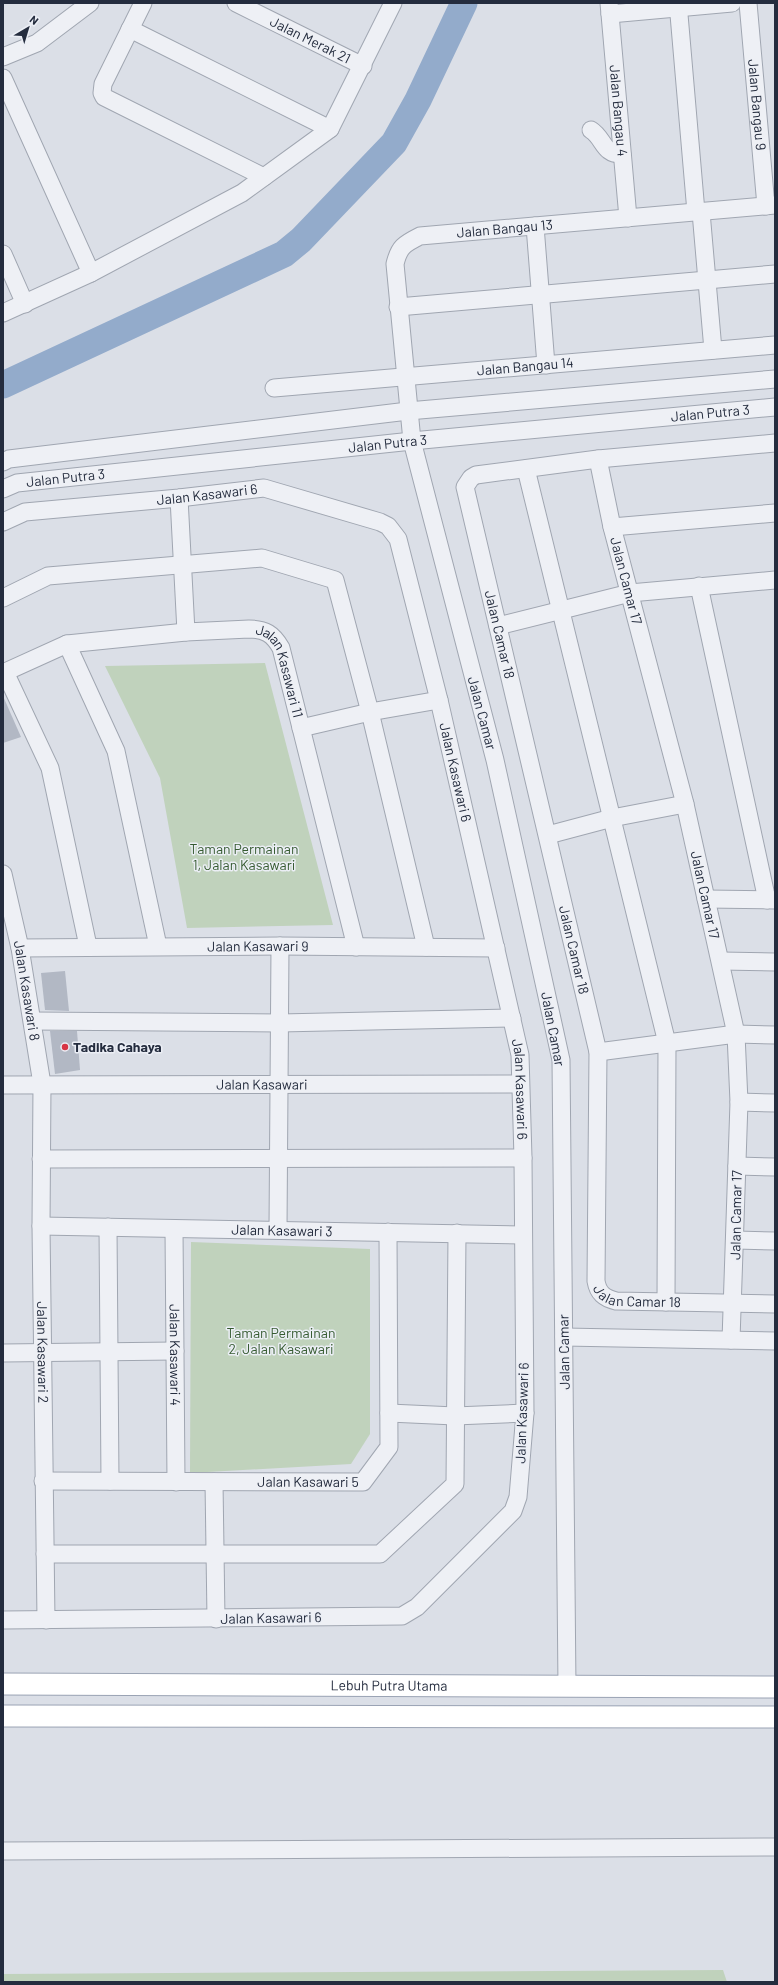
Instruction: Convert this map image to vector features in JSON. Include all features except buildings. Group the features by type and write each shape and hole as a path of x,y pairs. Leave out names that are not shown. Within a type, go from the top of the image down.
{"main road":[{"name":"Lebuh Putra Utama","path":"3,1684 775,1687"},
{"path":"3,1716 775,1717"}],"street":[{"path":"5,54 37,43 90,3"},
{"path":"143,3 103,84 102,93 104,97 264,177"},
{"name":"Jalan Merak 21","path":"236,3 363,66"},
{"path":"3,313 26,304 91,273 242,193 330,130 393,3"},
{"path":"609,9 732,3"},
{"name":"Jalan Bangau 9","path":"748,3 771,206"},
{"path":"678,5 713,350"},
{"name":"Jalan Bangau 4","path":"609,9 628,218"},
{"path":"130,29 330,130"},
{"path":"3,78 91,273"},
{"path":"591,130 597,134 604,147 610,153 622,154"},
{"name":"Jalan Bangau 13","path":"408,411 395,264 398,251 406,244 420,236 771,206"},
{"path":"535,226 546,365"},
{"path":"3,254 26,304"},
{"path":"398,307 775,274"},
{"name":"Jalan Bangau 14","path":"274,388 775,345"},
{"name":"Jalan Putra 3","path":"3,462 17,458 408,411 775,379"},
{"name":"Jalan Putra 3","path":"3,489 17,483 412,441 775,407"},
{"name":"Jalan Camar","path":"408,411 412,441 495,760 561,1060 567,1687"},
{"path":"666,1302 667,1043 526,469 598,460 775,443"},
{"name":"Jalan Camar 17","path":"598,460 612,527 685,804 736,1034 739,1102 736,1240 731,1340"},
{"name":"Jalan Camar 18","path":"526,469 476,475 467,482 466,493 548,835 598,1052 597,1288 602,1295 608,1299 616,1301 733,1302 775,1304"},
{"name":"Jalan Kasawari 6","path":"3,522 26,512 179,498 264,488 380,522 388,526 398,539 439,700 520,1055 524,1158 523,1235 525,1413 518,1497 513,1511 410,1612 393,1617 3,1620"},
{"path":"179,498 186,632"},
{"path":"612,527 775,513"},
{"path":"3,598 48,576 182,566 262,558 335,580 370,712 426,947"},
{"path":"498,626 630,593 699,586 774,584"},
{"path":"699,586 771,900 706,899"},
{"name":"Jalan Kasawari 11","path":"4,672 67,644 186,632 249,629 259,629 276,639 281,648 356,947"},
{"path":"67,644 116,751 158,946"},
{"path":"4,672 50,768 88,946"},
{"path":"301,728 370,712 439,700"},
{"path":"548,835 612,818 685,804"},
{"name":"Jalan Kasawari 8","path":"3,874 20,948 42,1084"},
{"name":"Jalan Kasawari 9","path":"20,948 88,946 496,948"},
{"path":"278,1230 280,946"},
{"path":"721,961 775,962"},
{"path":"33,1021 280,1023 512,1018"},
{"path":"598,1052 736,1034 775,1036"},
{"name":"Jalan Kasawari 2","path":"42,1084 41,1226 43,1481 46,1620"},
{"name":"Jalan Kasawari","path":"3,1085 520,1084"},
{"path":"739,1102 775,1103"},
{"path":"41,1159 278,1157 524,1158"},
{"path":"737,1166 775,1167"},
{"name":"Jalan Kasawari 3","path":"41,1226 523,1235"},
{"path":"108,1227 110,1481"},
{"name":"Jalan Kasawari 4","path":"174,1229 176,1482"},
{"name":"Jalan Kasawari 5","path":"43,1481 363,1482 389,1447 388,1232"},
{"path":"45,1554 380,1554 455,1484 457,1234"},
{"path":"736,1240 775,1241"},
{"path":"564,1337 775,1341"},
{"path":"3,1353 175,1351"},
{"path":"389,1413 455,1416 525,1413"},
{"path":"214,1482 216,1619"},
{"path":"3,1851 775,1847"}],"green space":[{"name":"Taman Permainan 1, Jalan Kasawari","path":"265,663 333,925 187,928 160,778 105,666"},
{"name":"Taman Permainan 2, Jalan Kasawari","path":"191,1242 370,1249 370,1434 351,1464 190,1473"},
{"path":"723,1970 727,1982 3,1982 3,1974"}],"waterway":[{"path":"3,385 284,254 301,240 394,143 418,100 464,3"}],"place":[{"name":"Tadika Cahaya","path":"65,1047"}]}
